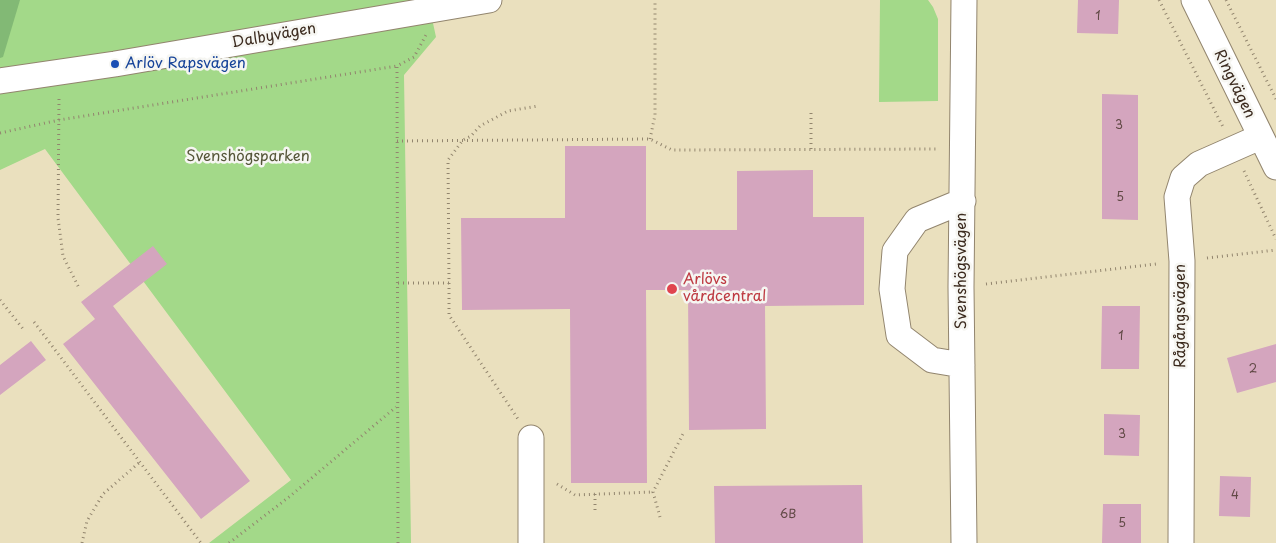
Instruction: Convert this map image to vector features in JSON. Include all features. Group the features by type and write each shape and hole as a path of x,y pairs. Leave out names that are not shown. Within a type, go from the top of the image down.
{"street":[{"name":"Dalbyvägen","path":"0,81 106,66 489,0"},
{"name":"Svenshögsvägen","path":"964,0 961,287 964,543"},
{"name":"Ringvägen","path":"1194,0 1276,167"},
{"name":"Rågångsvägen","path":"1181,543 1182,261 1177,197 1182,178 1199,164 1260,137"},
{"path":"962,366 932,360 899,335 892,289 895,251 917,220 963,201"},
{"path":"531,438 531,543"}],"path":[{"path":"650,139 655,115 655,0"},
{"path":"1159,0 1276,239"},
{"path":"1226,0 1276,99"},
{"path":"0,133 59,120 397,66 414,57 421,46 426,34 423,10"},
{"path":"397,66 398,283 396,407 398,543"},
{"path":"59,98 58,218 63,256 79,288"},
{"path":"531,438 449,316 448,160 462,140 471,136 480,126 508,111 538,106"},
{"path":"811,113 811,149"},
{"path":"397,140 650,139 672,150 944,149"},
{"path":"961,287 1276,250"},
{"path":"398,283 450,283"},
{"path":"0,300 24,330"},
{"path":"34,322 201,543"},
{"path":"229,543 289,497 396,407"},
{"path":"660,517 653,492 684,432"},
{"path":"82,543 87,521 103,494 140,462"},
{"path":"554,480 563,489 575,495 653,492"},
{"path":"595,494 596,514"}],"green space":[{"name":"Svenshögsparken","path":"0,0 428,0 436,37 404,75 411,543 209,543 291,480 45,149 0,170"},
{"path":"0,0 20,0 3,57 0,58"},
{"path":"880,0 928,0 933,7 938,19 938,101 879,102"}],"building":[{"path":"1078,0 1119,0 1118,34 1077,33"},
{"path":"1102,94 1138,95 1138,220 1102,219"},
{"path":"565,146 646,146 646,230 737,230 737,171 813,170 813,217 864,217 864,305 765,306 766,429 689,430 688,290 646,290 647,483 571,483 570,309 462,310 461,218 565,218"},
{"path":"153,246 167,264 113,306 250,481 201,519 63,344 95,319 81,302"},
{"path":"1102,306 1140,306 1139,369 1101,369"},
{"path":"31,341 46,360 0,395 0,365"},
{"path":"1276,344 1276,382 1237,393 1227,358"},
{"path":"1104,414 1140,415 1139,456 1104,455"},
{"path":"1220,476 1251,477 1250,517 1219,516"},
{"path":"862,485 863,543 715,543 714,486"},
{"path":"1103,504 1141,504 1141,543 1102,543"}],"place":[{"name":"Arlöv Rapsvägen","path":"115,64"},
{"name":"Arlövs vårdcentral","path":"672,289"}]}
